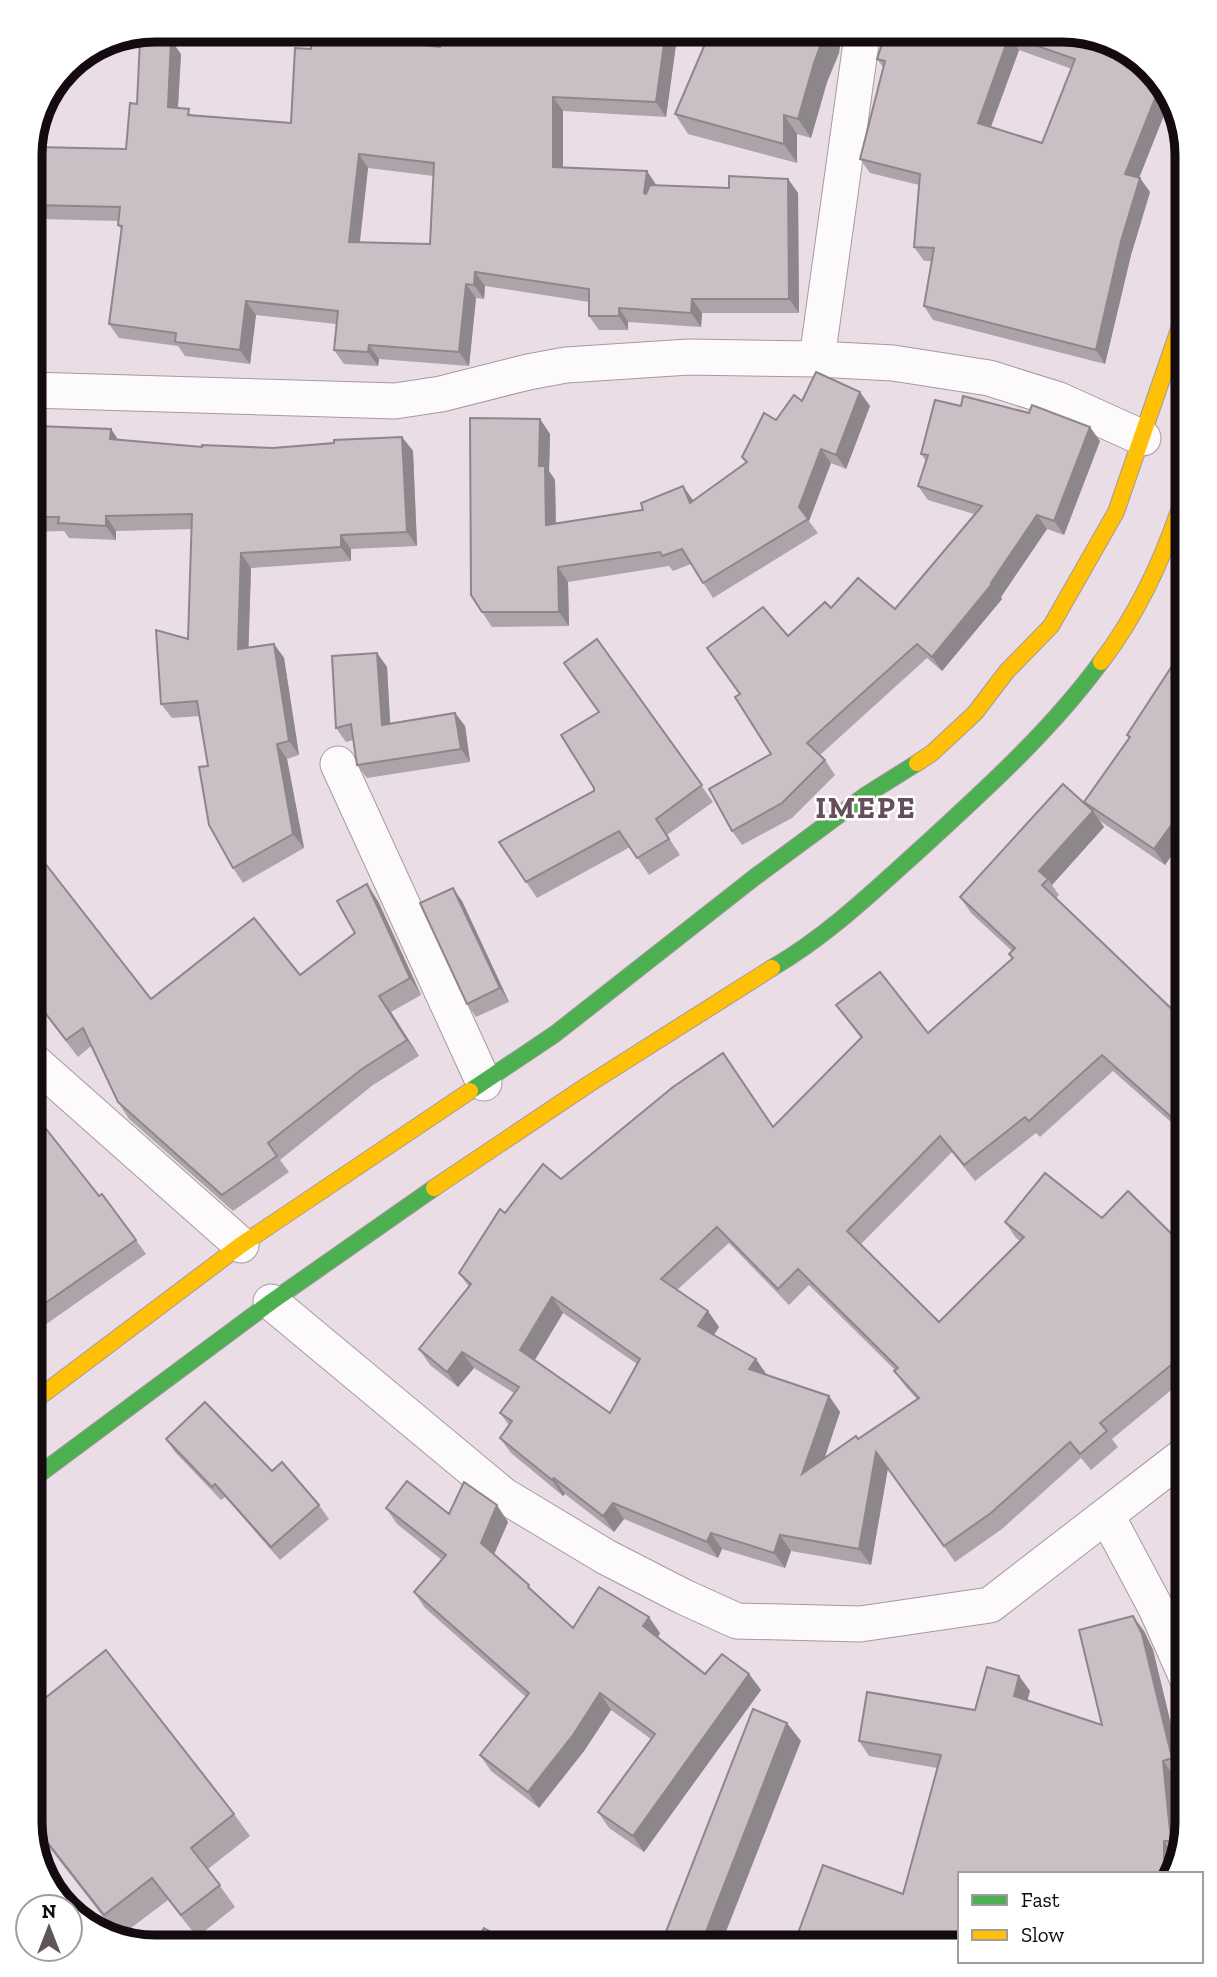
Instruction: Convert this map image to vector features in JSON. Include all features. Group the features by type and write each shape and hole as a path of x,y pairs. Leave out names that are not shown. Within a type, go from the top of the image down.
{"main road":[{"path":"42,1395 242,1245 555,1034 755,877 855,803 932,753 975,713 1007,671 1051,626 1116,512 1175,342"},
{"path":"42,1472 271,1302 394,1215 589,1084 731,992 806,948 1009,768 1083,687 1126,629 1175,522"}],"street":[{"path":"817,359 861,42"},
{"path":"42,390 395,401 441,394 490,380 566,365 689,357 817,359 893,363 989,378 1059,400 1143,438"},
{"path":"338,764 484,1083"},
{"path":"42,1069 242,1245"},
{"path":"271,1302 503,1495 606,1557 737,1621 860,1624 990,1605 1175,1462"},
{"path":"1107,1516 1156,1608 1175,1651"}],"building":[{"path":"171,42 168,107 189,109 188,115 291,123 295,48 311,49 311,42 393,42 440,47 441,42 664,42 656,102 553,97 553,167 647,171 646,194 650,185 729,188 729,176 788,179 789,299 692,299 691,313 619,308 619,316 589,316 589,289 475,272 474,285 466,284 459,352 369,345 368,352 334,350 338,311 246,301 240,350 175,342 176,333 109,324 122,226 118,225 120,207 42,205 42,147 126,149 130,103 137,104 141,43","holes":["359,154 434,163 430,244 349,242"]},
{"path":"706,42 822,42 798,119 784,115 784,144 675,114"},
{"path":"883,42 1007,42 978,123 1042,143 1075,59 1026,42 1069,42 1098,48 1125,61 1156,92 1125,174 1140,178 1121,241 1096,350 924,306 934,248 914,247 920,174 860,159 885,61 877,59"},
{"path":"816,372 860,392 836,455 821,449 799,507 808,519 703,583 682,549 662,556 660,552 558,567 559,612 482,612 471,595 470,418 540,419 539,466 545,466 546,525 643,510 641,503 683,486 690,503 747,462 742,457 764,413 776,420 794,395 802,401"},
{"path":"963,396 1029,413 1032,405 1090,427 1054,521 1037,515 992,584 932,657 917,644 807,743 825,760 782,803 732,831 709,789 771,754 735,697 740,694 707,648 763,607 788,636 825,602 831,608 858,578 895,609 982,506 918,486 928,455 921,454 935,400 961,406"},
{"path":"42,426 111,429 110,439 202,447 273,448 334,443 334,440 402,437 407,532 341,535 341,547 241,553 238,649 274,644 289,741 277,744 293,834 233,868 209,825 199,767 208,766 197,701 161,704 156,630 188,639 192,514 106,516 106,526 58,523 59,517 42,517"},
{"path":"597,639 702,785 656,819 669,839 637,858 619,831 526,882 499,842 594,791 561,735 599,712 564,663"},
{"path":"377,653 382,725 455,713 461,749 357,765 351,724 336,728 332,656"},
{"path":"1175,661 1175,820 1154,849 1084,802 1130,737 1127,735"},
{"path":"1063,784 1093,811 1039,871 1048,879 1042,885 1175,1012 1175,1120 1102,1055 1029,1121 1025,1117 964,1165 940,1136 847,1231 939,1322 1024,1237 1005,1222 1045,1173 1102,1218 1128,1191 1175,1237 1175,1362 1100,1423 1107,1431 1080,1454 1070,1442 991,1513 944,1546 876,1452 859,1549 780,1535 774,1553 711,1533 707,1542 613,1503 603,1516 500,1438 512,1421 500,1413 519,1387 462,1352 447,1372 419,1349 471,1284 459,1273 500,1209 505,1213 543,1164 561,1179 673,1087 723,1053 773,1127 862,1037 836,1005 880,972 928,1033 1013,958 1009,954 1015,948 960,897","holes":["717,1227 778,1289 798,1269 898,1368 894,1371 919,1398 858,1439 856,1436 802,1474 829,1396 749,1369 756,1359 698,1326 708,1311 661,1279","552,1297 640,1359 610,1413 520,1350"]},
{"path":"42,859 151,999 254,918 300,975 355,933 337,901 367,884 410,978 379,996 407,1040 362,1069 268,1143 277,1156 222,1195 118,1102 83,1028 66,1040 42,1009"},
{"path":"453,888 500,988 467,1004 420,903"},
{"path":"42,1126 99,1196 102,1194 136,1240 42,1305"},
{"path":"205,1402 272,1471 282,1462 319,1505 271,1547 215,1484 212,1487 166,1439"},
{"path":"407,1481 449,1514 464,1482 497,1505 481,1543 573,1628 599,1587 649,1617 643,1626 705,1674 722,1654 749,1674 633,1836 598,1812 655,1734 600,1693 573,1735 528,1792 480,1755 529,1693 414,1592 446,1555 386,1508"},
{"path":"1133,1616 1142,1634 1172,1758 1163,1761 1171,1841 1164,1841 1163,1872 958,1872 958,1935 797,1935 823,1865 903,1894 941,1755 859,1741 867,1692 975,1710 987,1667 1019,1676 1014,1696 1102,1725 1079,1630"},
{"path":"106,1650 234,1814 191,1848 220,1885 181,1915 152,1878 104,1915 43,1837 42,1701"},
{"path":"753,1709 787,1723 705,1935 665,1935"},
{"path":"484,1928 496,1935 480,1935"}],"traffic: fast":[{"path":"772,968 813,941 852,910 972,801 1040,734 1101,662"},
{"path":"470,1091 555,1034 755,877 866,795 917,763"},
{"path":"42,1472 271,1302 434,1188"}],"traffic: slow":[{"path":"917,763 932,753 975,713 1007,671 1051,626 1116,512 1175,341"},
{"path":"1101,662 1128,622 1152,578 1175,520"},
{"path":"434,1188 589,1084 772,968"},
{"path":"42,1395 241,1245 470,1091"}],"district":[{"name":"IMEPE","path":"866,808"}]}
